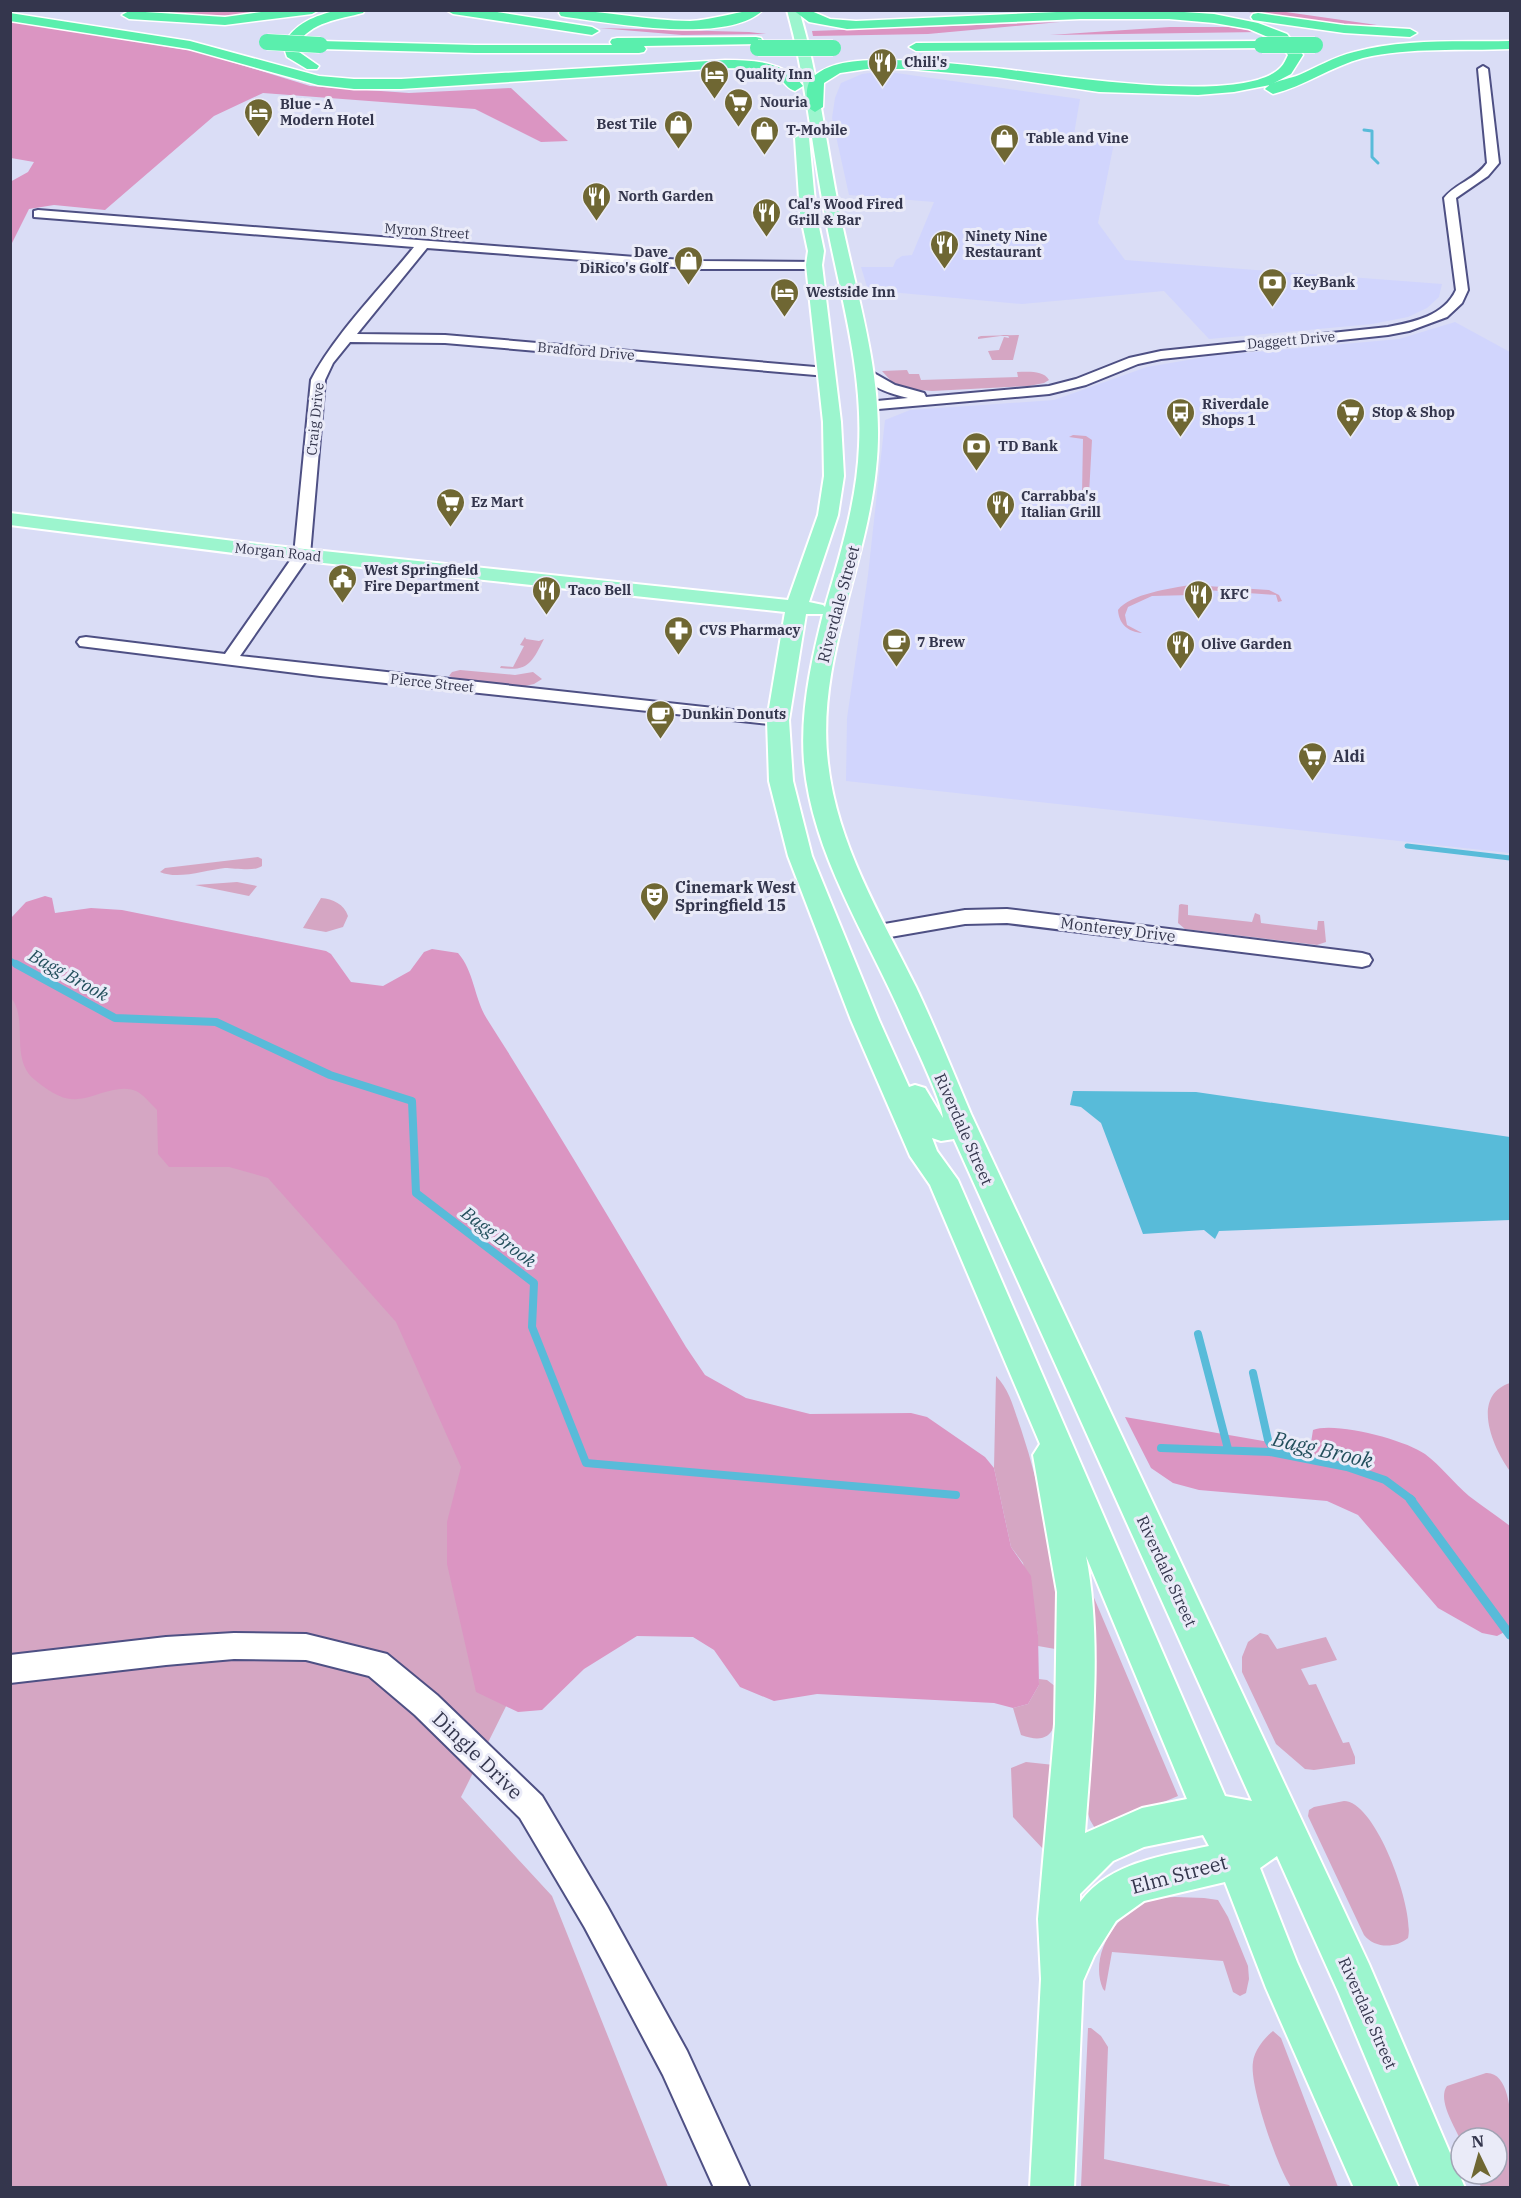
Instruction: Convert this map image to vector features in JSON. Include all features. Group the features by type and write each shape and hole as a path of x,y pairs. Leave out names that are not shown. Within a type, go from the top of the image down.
{"highway":[{"path":"116,14 217,21 254,19 312,10"},
{"path":"358,10 302,30 294,36 290,45 295,56 318,68 352,75 400,79 736,65 772,69 785,74 796,91"},
{"path":"331,18 369,10"},
{"path":"453,10 602,32 757,45"},
{"path":"545,10 697,25 730,21 756,10"},
{"path":"800,10 808,17 830,23 887,25 1158,13 1204,16 1254,36"},
{"path":"887,25 1104,10"},
{"path":"1216,10 1353,29 1510,37"},
{"path":"10,16 47,16 160,24 267,39 475,49 839,45 1161,16 1204,17 1254,36 1288,42 1296,53 1294,63 1287,72 1274,79 1233,88 1160,90 1091,86"},
{"path":"47,16 225,40"},
{"path":"47,16 222,53 307,78 354,84 401,84 703,65"},
{"path":"903,44 1254,36 1320,43 1510,45"},
{"path":"1320,43 1510,37"},
{"path":"318,68 355,74 401,75 566,58 757,45"},
{"path":"815,107 816,84 822,77 844,67 870,63 914,64 1167,93 1239,93 1293,84 1346,59 1372,52 1510,45"},
{"path":"868,50 1041,63"},
{"path":"1083,69 1160,82 1208,85 1268,77 1294,63"}],"main road":[{"name":"Riverdale Street","path":"793,10 815,107 832,215 853,300 865,372 867,406 867,465 862,511 821,659 816,760 823,804 839,853 873,933 902,989 957,1114 1358,1989 1443,2187"},
{"path":"784,33 796,91"},
{"path":"800,127 832,422 834,476 828,514 797,605 778,720 782,781 794,836 846,971 925,1156 943,1180 1213,1813 1236,1859 1281,1973 1377,2187"},
{"path":"815,258 827,267 835,302"},
{"path":"848,390 854,399 867,406"},
{"path":"832,422 867,406"},
{"name":"Morgan Road","path":"10,518 132,536 704,598 797,605 837,605"},
{"path":"846,971 876,1006 930,1126 944,1131 953,1129 957,1126 957,1114"},
{"name":"Elm Street","path":"1042,1409 1075,1592 1074,1724 1058,1919 1062,1979 1052,2187"},
{"path":"1061,1885 1099,1847 1142,1828 1213,1813 1284,1827"},
{"name":"Elm Street","path":"1062,1979 1093,1919 1113,1896 1125,1888 1152,1878 1236,1859 1284,1827"}],"street":[{"name":"Daggett Drive","path":"867,406 1049,390 1126,364 1161,355 1388,330 1419,324 1442,314 1457,301 1462,290 1450,198 1458,189 1489,170 1493,163 1483,69"},
{"name":"Myron Street","path":"38,214 422,246 691,264 815,258"},
{"name":"Craig Drive","path":"302,555 318,380 327,362 422,246"},
{"name":"Bradford Drive","path":"345,339 445,339 827,372"},
{"path":"865,372 877,382 904,394 948,399"},
{"path":"229,660 302,555"},
{"name":"Pierce Street","path":"86,642 229,660 778,720"},
{"name":"Monterey Drive","path":"873,933 965,917 1007,916 1362,960"},
{"name":"Dingle Drive","path":"10,1669 166,1651 234,1646 306,1647 377,1664 426,1705 531,1807 596,1917 675,2063 732,2187"}],"shaded area":[{"path":"121,11 282,11 202,16"},
{"path":"1242,11 1279,11 1377,25 1331,25"},
{"path":"11,21 199,52 310,86 409,93 511,88 568,141 541,142 475,109 263,93 214,116 105,210 54,205 29,209 11,245 10,182 28,172 34,162 11,158"},
{"path":"1060,22 928,34 813,36 812,31"},
{"path":"1170,27 1230,27 1260,32 1050,35"},
{"path":"599,28 749,32 766,34 682,35"},
{"path":"876,72 1080,99 1073,140 1114,143 1098,223 1125,260 1442,284 1439,297 1427,308 1408,317 1372,324 1209,339 1164,291 1022,304 868,290 861,267 893,267 896,260 902,256 912,255 934,202 849,195 832,118 835,98 841,83 862,74"},
{"path":"1455,322 1510,352 1510,853 846,781 847,718 868,575 885,420 910,410 1054,400 1147,367 1211,356 1399,339"},
{"path":"1005,335 978,339 981,336"},
{"path":"1008,335 1019,335 1013,360 992,360 988,351 999,350 1004,337 1009,338"},
{"path":"907,370 909,374 919,374 921,380 1018,377 1017,372 1026,372 1039,373 1049,380 1029,386 932,391 899,388 900,386 893,383 882,371"},
{"path":"1086,436 1092,440 1087,497 1070,497 1082,495 1083,439 1069,437"},
{"path":"1191,585 1269,590 1279,595 1282,601 1278,602 1276,595 1192,589 1191,595 1152,596 1128,607 1125,615 1127,625 1142,633 1129,629 1120,620 1118,610 1132,600 1152,593"},
{"path":"525,637 539,641 544,639 528,664 524,667 510,669 500,668 501,666 513,667 524,646 520,645"},
{"path":"460,670 515,675 533,672 542,679 525,686 456,679 449,676 452,672"},
{"path":"258,857 262,859 262,866 254,869 225,868 183,875 160,872 165,868"},
{"path":"237,882 257,886 249,896 195,885"},
{"path":"45,896 52,898 55,913 91,908 122,910 326,951 331,954 351,982 383,986 410,971 424,952 432,949 458,953 471,976 487,1019 705,1375 746,1398 810,1414 911,1413 927,1417 985,1457 994,1468 1011,1547 1031,1576 1038,1635 1039,1685 1028,1704 1013,1708 994,1703 817,1694 774,1701 740,1687 714,1650 693,1637 637,1636 584,1669 542,1710 518,1712 476,1692 447,1564 447,1522 461,1467 396,1322 268,1178 229,1167 169,1167 158,1154 157,1110 139,1092 122,1089 71,1099 54,1094 27,1072 21,1051 19,1016 11,998 11,918 26,902"},
{"path":"321,898 334,901 344,908 348,916 343,927 326,932 303,928"},
{"path":"1179,905 1188,905 1188,915 1252,922 1255,913 1260,915 1261,923 1317,930 1318,921 1324,921 1326,942 1317,945 1185,929 1178,923"},
{"path":"10,968 436,1295 520,1678 461,1797 552,1896 668,2187 11,2187"},
{"path":"1073,1091 1196,1092 1510,1137 1510,1220 1219,1231 1215,1239 1204,1230 1143,1234 1101,1123 1081,1107 1070,1105"},
{"path":"996,1376 1011,1401 1037,1483 1048,1538 1061,1650 1038,1646 1038,1635 1023,1563 1011,1547 994,1468"},
{"path":"1510,1383 1510,1471 1492,1436 1488,1410 1491,1399 1498,1390"},
{"path":"1125,1417 1310,1449 1313,1430 1337,1428 1370,1433 1416,1449 1431,1459 1469,1496 1510,1526 1510,1629 1497,1636 1482,1633 1438,1608 1358,1515 1327,1501 1199,1490 1173,1483 1151,1468"},
{"path":"1089,1586 1178,1796 1096,1830 1085,1804"},
{"path":"1260,1633 1268,1635 1277,1649 1326,1637 1337,1660 1301,1669 1309,1685 1316,1684 1343,1743 1349,1742 1355,1757 1355,1764 1314,1770 1305,1769 1276,1744 1242,1672 1242,1657 1248,1642"},
{"path":"1039,1679 1047,1680 1056,1687 1056,1717 1050,1733 1044,1737 1034,1738 1021,1735 1013,1708 1028,1704 1039,1685"},
{"path":"1026,1762 1054,1765 1044,1850 1013,1817 1011,1768"},
{"path":"1344,1801 1356,1806 1368,1818 1391,1859 1409,1924 1408,1938 1403,1942 1379,1945 1364,1935 1308,1816 1309,1810 1314,1807"},
{"path":"1158,1898 1218,1900 1228,1917 1248,1966 1249,1979 1246,1993 1240,1996 1233,1992 1223,1961 1112,1952 1105,1991 1103,1989 1099,1976 1103,1948 1109,1935 1128,1913"},
{"path":"1088,2028 1101,2036 1108,2047 1104,2159 1231,2187 1081,2187"},
{"path":"1273,2031 1281,2038 1338,2187 1291,2187 1285,2177 1265,2126 1253,2073 1255,2053"},
{"path":"1486,2073 1497,2076 1504,2087 1509,2102 1511,2121 1510,2187 1481,2186 1509,2186 1509,2126 1454,2126 1445,2106 1444,2092 1447,2086"}],"waterway":[{"path":"1364,130 1372,131 1372,157 1378,163"},
{"path":"1407,846 1510,858"},
{"name":"Bagg Brook","path":"10,960 19,965"},
{"name":"Bagg Brook","path":"16,964 115,1018 216,1022 330,1075 412,1101 416,1193 534,1283 532,1327 586,1463 956,1495"},
{"path":"1198,1334 1228,1449"},
{"path":"1253,1373 1268,1440 1272,1447 1281,1453"},
{"name":"Bagg Brook","path":"1161,1448 1270,1452 1347,1467 1385,1480 1412,1500"},
{"name":"Bagg Brook","path":"1410,1499 1510,1635"}],"place":[{"name":"Chili's","path":"883,88"},
{"name":"Quality Inn","path":"714,100"},
{"name":"Nouria","path":"739,128"},
{"name":"Blue - A Modern Hotel","path":"259,138"},
{"name":"Best Tile","path":"678,150"},
{"name":"T-Mobile","path":"765,156"},
{"name":"Table and Vine","path":"1005,164"},
{"name":"North Garden","path":"597,222"},
{"name":"Cal's Wood Fired Grill & Bar","path":"767,238"},
{"name":"Ninety Nine Restaurant","path":"944,270"},
{"name":"Dave DiRico's Golf","path":"689,286"},
{"name":"KeyBank","path":"1272,308"},
{"name":"Westside Inn","path":"785,318"},
{"name":"Riverdale Shops 1","path":"1181,438"},
{"name":"Stop & Shop","path":"1351,438"},
{"name":"TD Bank","path":"977,472"},
{"name":"Ez Mart","path":"450,528"},
{"name":"Carrabba's Italian Grill","path":"1000,530"},
{"name":"West Springfield Fire Department","path":"343,604"},
{"name":"Taco Bell","path":"547,616"},
{"name":"KFC","path":"1199,620"},
{"name":"CVS Pharmacy","path":"678,656"},
{"name":"7 Brew","path":"896,668"},
{"name":"Olive Garden","path":"1180,670"},
{"name":"Dunkin Donuts","path":"661,740"},
{"name":"Aldi","path":"1312,782"},
{"name":"Cinemark West Springfield 15","path":"654,922"}]}
